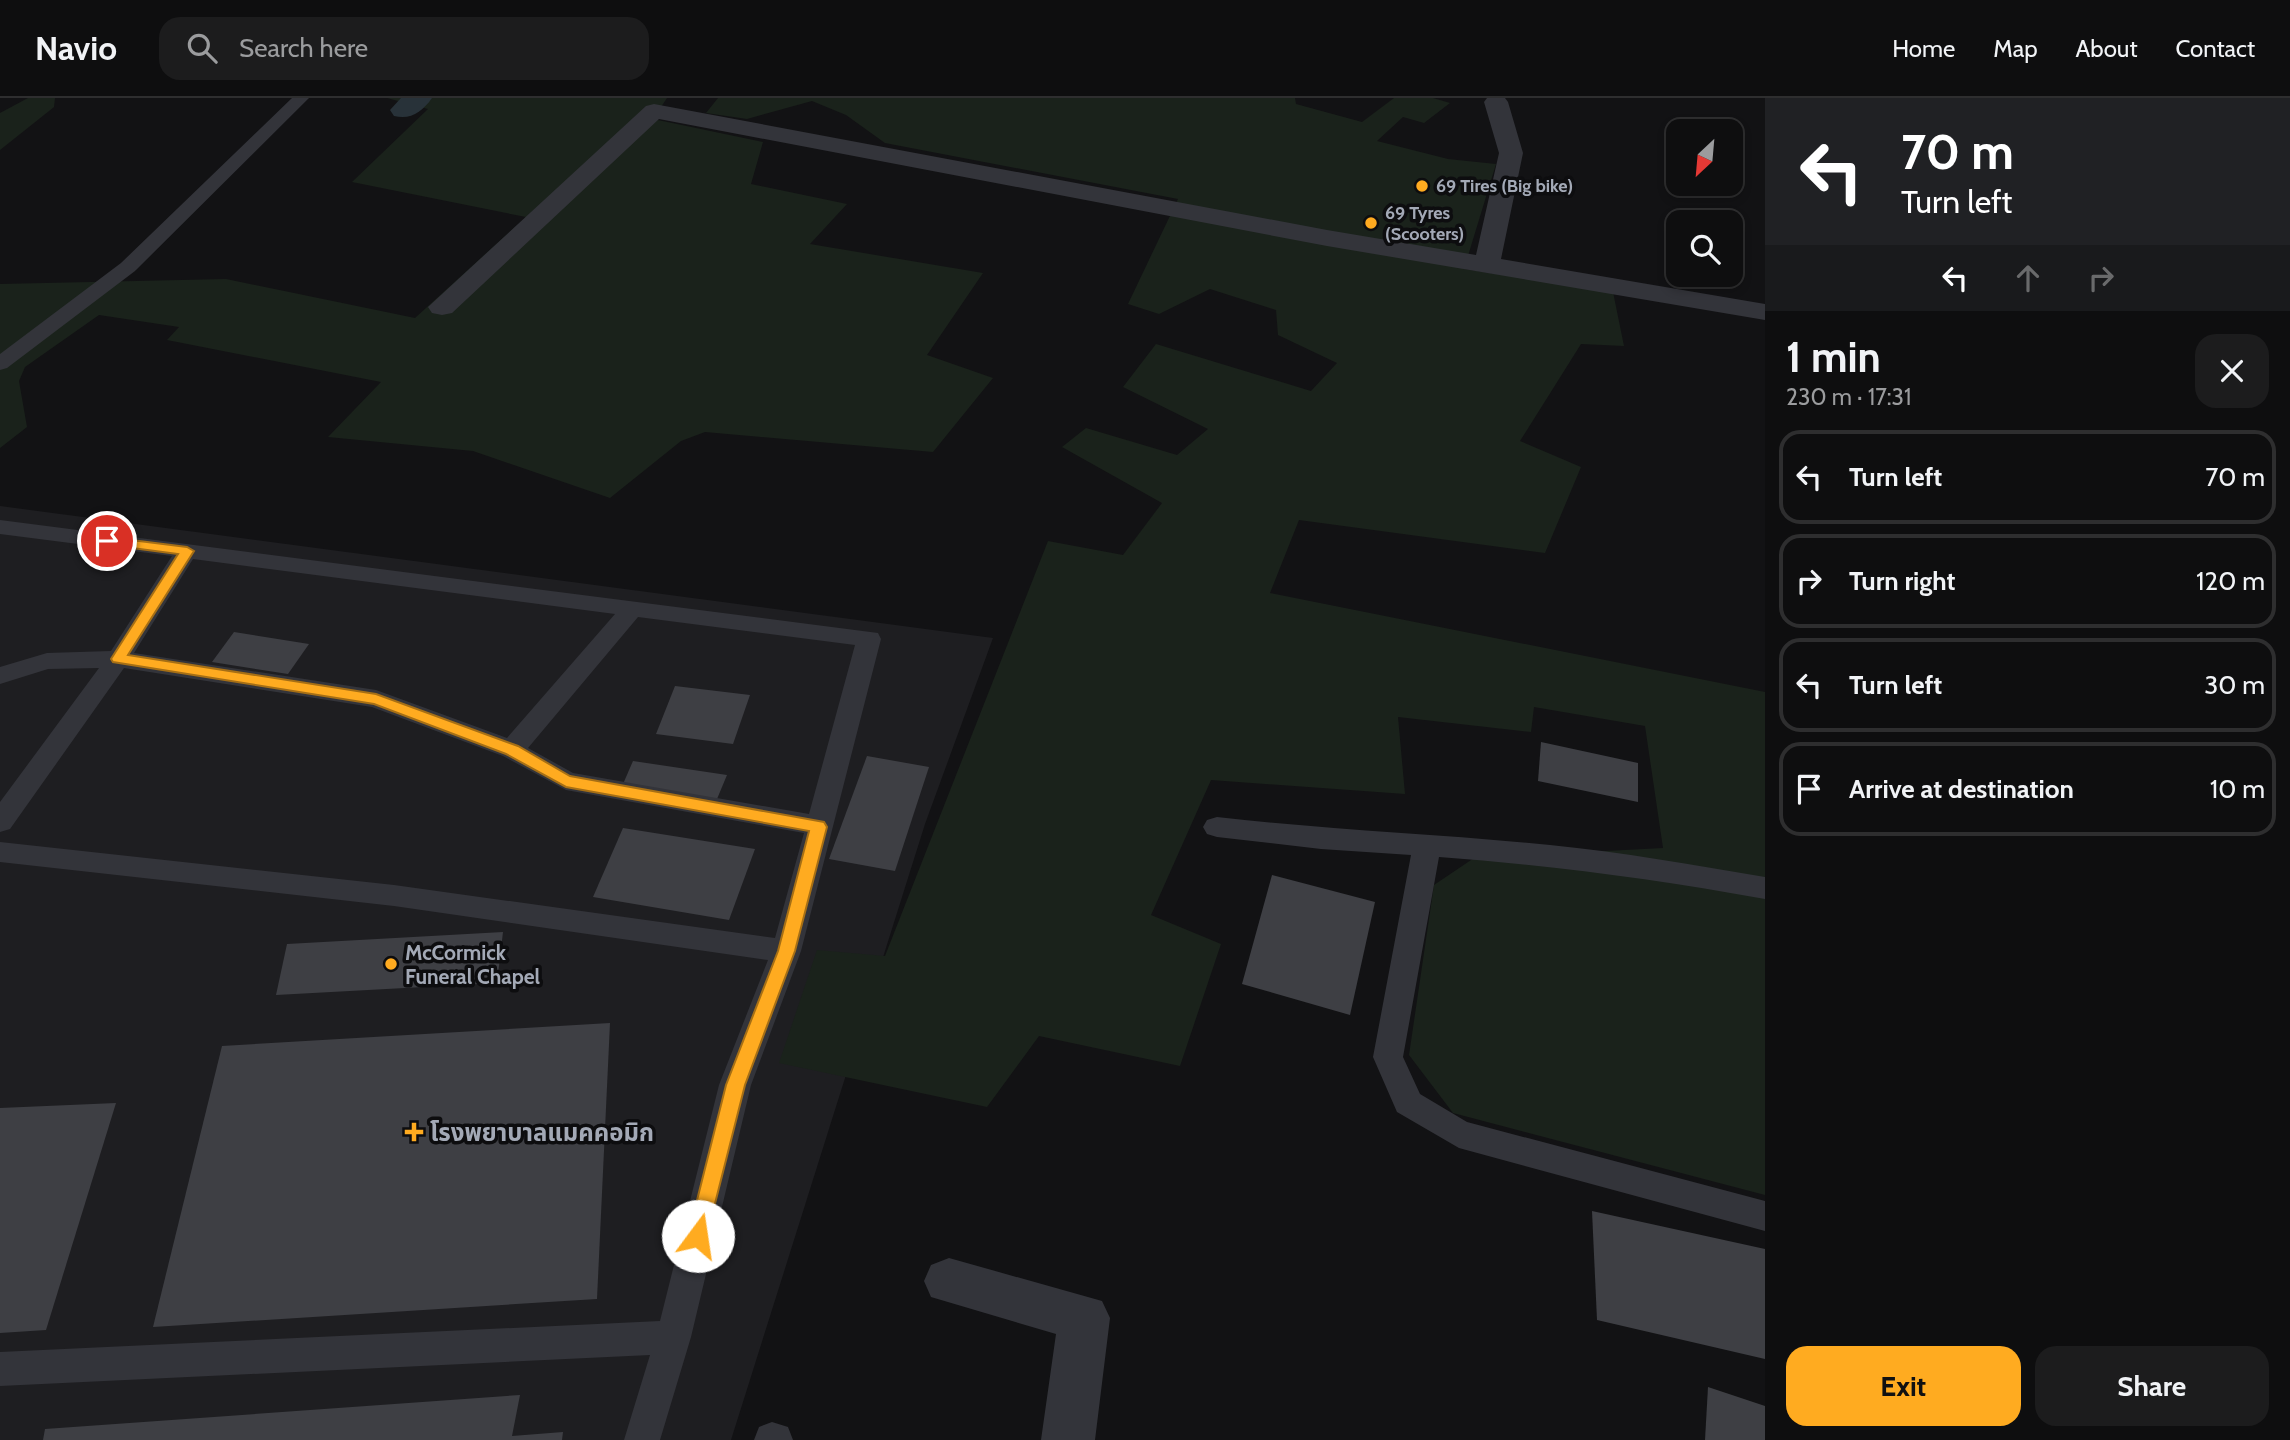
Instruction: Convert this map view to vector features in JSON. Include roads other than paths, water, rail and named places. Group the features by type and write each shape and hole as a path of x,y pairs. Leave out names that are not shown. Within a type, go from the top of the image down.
{"street":[{"path":"1487,264 1511,153 1496,103"},
{"path":"442,307 654,111 1328,238 1765,312"},
{"path":"949,1281 1084,1318 1068,1440"}],"lane":[{"path":"0,364 128,267 301,98"},
{"path":"0,527 869,639 786,951 735,1085 673,1337 642,1440"},
{"path":"0,822 118,659 187,551"},
{"path":"512,750 633,608"},
{"path":"0,676 47,661 118,659 376,699 512,750 566,781 818,827"},
{"path":"1217,827 1321,839 1550,855 1653,868 1765,888"},
{"path":"1427,845 1388,1056 1408,1103 1459,1134 1765,1216"},
{"path":"0,852 134,864 399,897 619,925 786,951"},
{"path":"0,1368 673,1337"}],"waterway":[{"path":"404,110 418,98"}],"place":[{"name":"69 Tires (Big bike)","path":"1422,186"},
{"name":"69 Tyres (Scooters)","path":"1371,223"},
{"name":"McCormick Funeral Chapel","path":"391,964"},
{"name":"โรงพยาบาลแมคคอมิก","path":"414,1132"}]}
